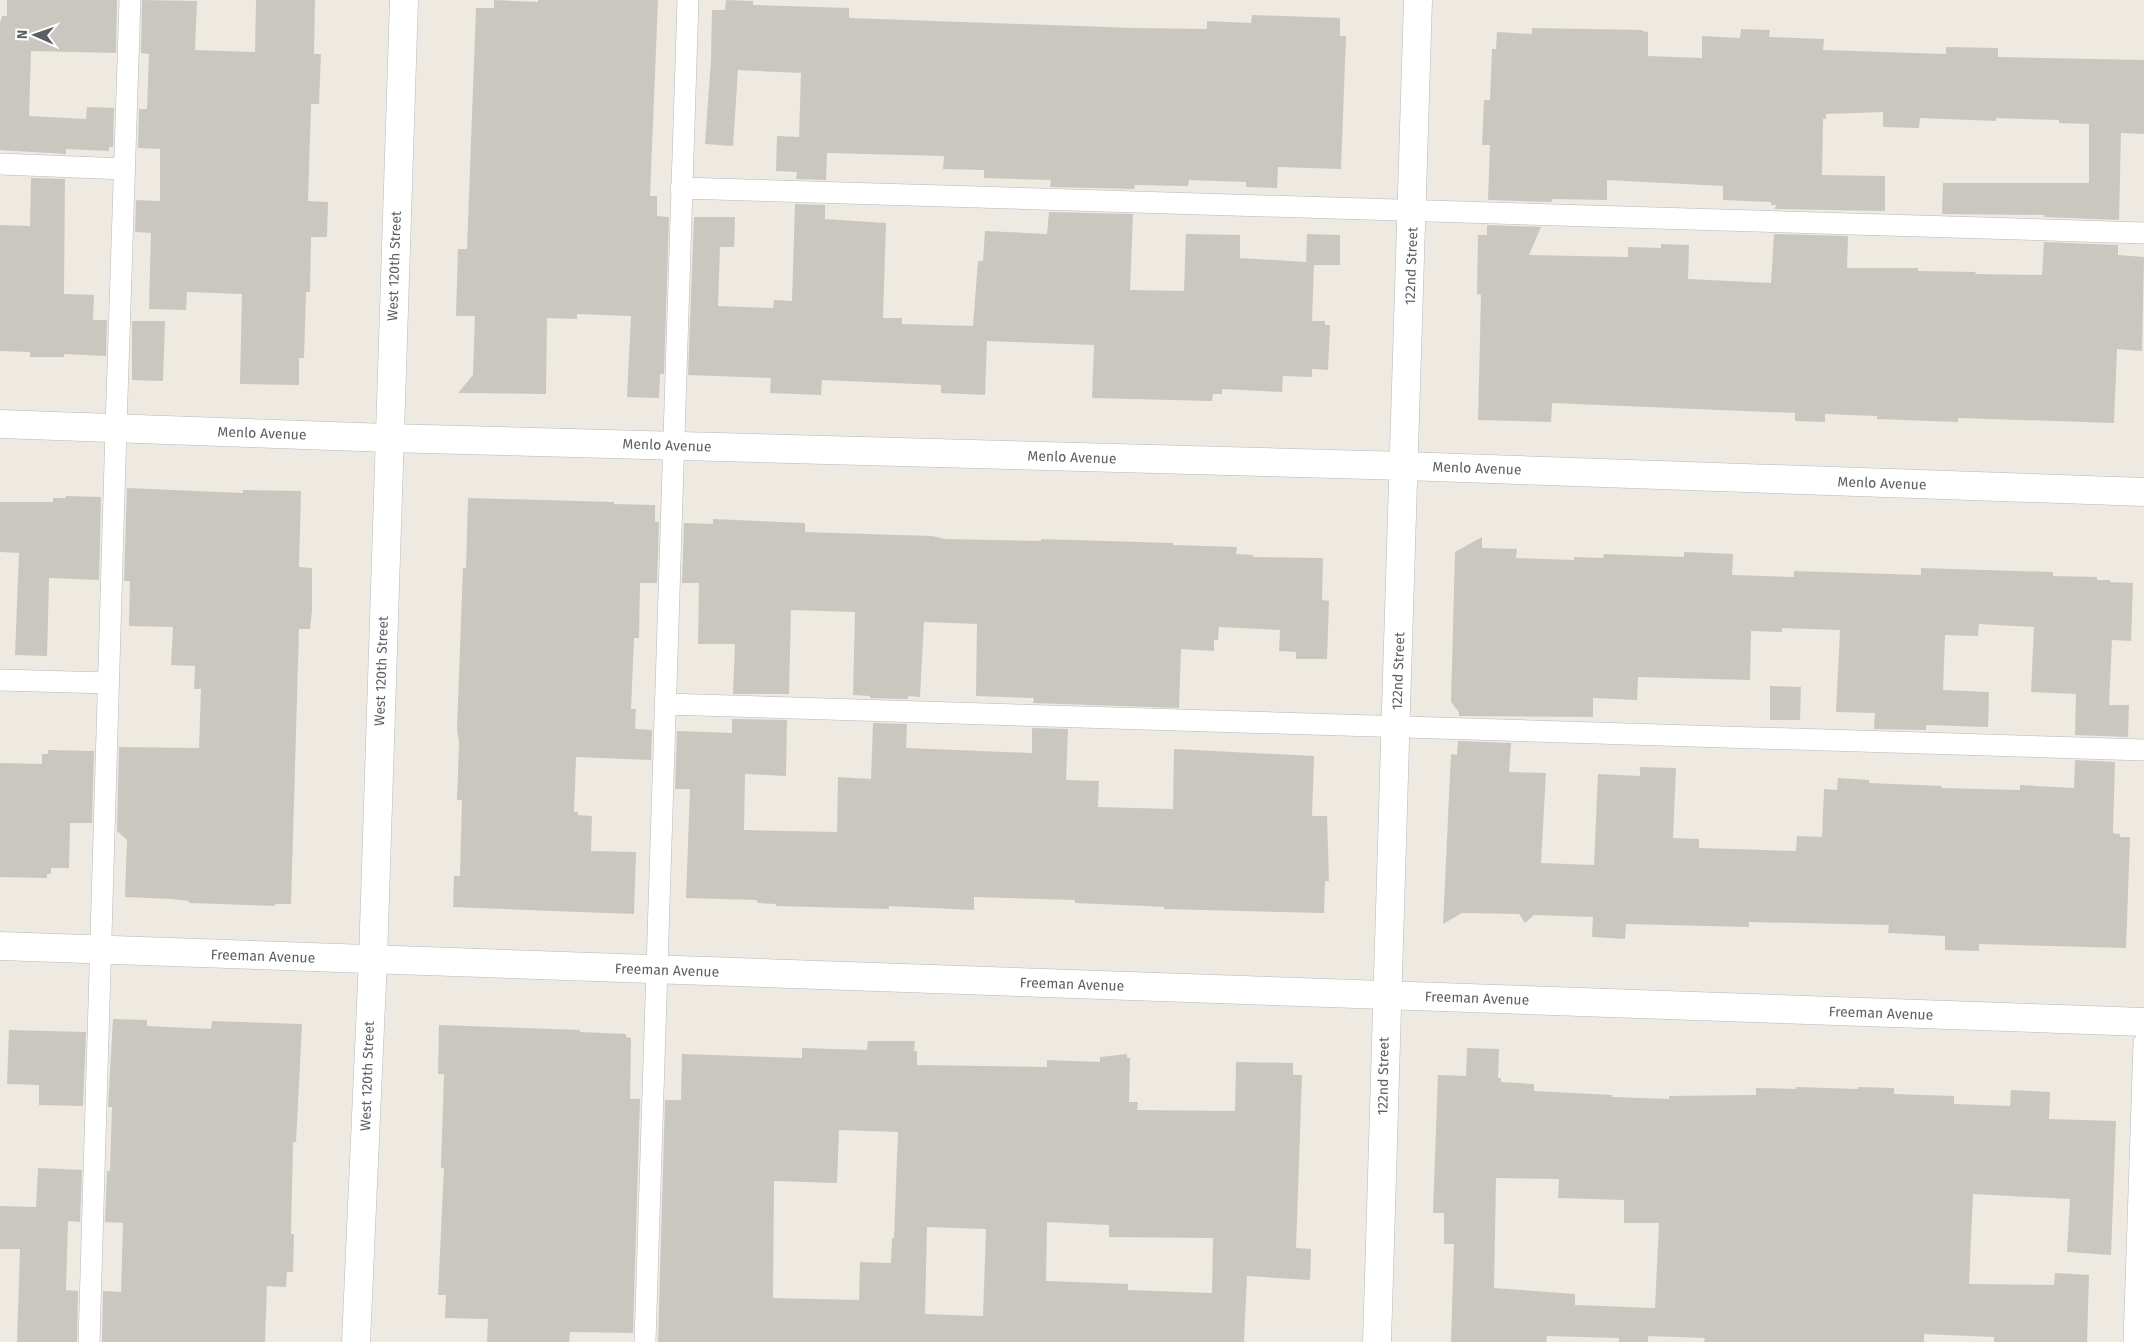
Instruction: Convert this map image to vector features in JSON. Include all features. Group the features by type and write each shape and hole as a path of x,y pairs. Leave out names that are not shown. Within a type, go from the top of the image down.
{"street":[{"name":"West 120th Street","path":"356,1342 372,959 404,0"},
{"name":"122nd Street","path":"1377,1342 1385,995 1405,466 1418,0"},
{"name":"Menlo Avenue","path":"0,424 388,438 1405,466 2144,492"},
{"name":"Freeman Avenue","path":"0,946 2144,1022"}],"lane":[{"path":"88,1342 130,0"},
{"path":"645,1342 688,0"},
{"path":"0,164 125,169"},
{"path":"681,188 2144,233"},
{"path":"0,680 109,683"},
{"path":"665,704 2144,750"},
{"path":"2134,1342 2144,1043"}],"building":[{"path":"7,0 117,0 116,53 31,51 29,116 86,119 87,107 114,108 113,147 109,147 109,151 66,149 66,154 0,150 0,23 2,16 7,16"},
{"path":"142,0 197,1 195,50 255,52 256,0 315,0 314,54 321,54 319,104 311,104 308,201 328,202 327,237 311,237 310,292 306,292 304,358 299,358 299,385 240,384 242,294 187,292 186,310 149,309 151,233 135,232 136,200 160,201 160,149 138,148 139,109 147,109 149,54 141,53"},
{"path":"494,0 538,2 538,0 658,0 650,196 657,196 657,216 669,217 664,374 660,374 659,398 627,397 631,316 577,314 577,319 547,318 546,394 458,393 473,375 475,316 456,316 458,249 467,249 476,8 494,8"},
{"path":"726,0 753,1 753,5 849,8 849,18 1135,28 1207,29 1207,21 1251,23 1252,15 1340,18 1340,36 1346,36 1341,169 1278,167 1277,188 1246,187 1246,182 1189,180 1188,186 1135,185 1134,189 1050,187 1051,180 984,178 984,170 943,169 944,156 827,153 826,180 796,179 797,172 776,171 777,136 799,137 801,73 738,70 733,146 705,144 711,59 712,10 725,10"},
{"path":"1532,28 1643,30 1648,32 1648,56 1702,58 1702,36 1740,38 1741,29 1770,30 1769,37 1824,39 1823,50 1946,54 1946,47 1998,48 1998,57 2144,60 2144,134 2121,133 2119,220 2044,217 2045,215 1942,214 1943,183 2089,183 2089,124 2059,123 2059,120 1996,118 1996,121 1920,118 1919,128 1883,127 1883,112 1826,114 1826,119 1823,119 1822,175 1885,176 1885,211 1775,209 1776,205 1771,205 1771,202 1723,200 1723,186 1607,180 1607,200 1553,199 1551,202 1488,200 1490,145 1482,145 1484,100 1490,100 1492,49 1496,49 1497,32 1532,34"},
{"path":"31,178 65,179 64,294 94,295 93,320 107,320 106,356 64,354 64,357 30,357 30,352 0,351 0,225 30,226"},
{"path":"795,204 825,205 825,219 886,223 883,318 902,318 902,324 973,326 978,261 983,261 985,231 1047,234 1049,212 1133,214 1130,290 1184,291 1186,234 1240,235 1240,258 1306,262 1307,234 1340,235 1340,265 1314,265 1312,321 1325,321 1325,325 1330,325 1328,370 1312,369 1312,377 1283,376 1282,392 1222,389 1222,394 1213,394 1212,401 1092,398 1094,345 987,341 985,395 941,393 941,385 822,380 821,395 770,393 771,378 688,375 694,217 735,217 734,247 720,247 718,306 773,308 774,300 792,301"},
{"path":"1487,225 1541,227 1529,255 1628,257 1628,247 1661,248 1661,244 1689,245 1688,279 1771,283 1774,234 1848,236 1847,268 1918,268 1918,271 1976,272 1975,274 2042,275 2044,242 2118,245 2118,255 2144,257 2142,351 2117,349 2114,423 1958,418 1958,422 1877,419 1877,416 1825,414 1825,422 1795,421 1795,413 1552,403 1551,422 1478,420 1481,295 1477,294 1478,235 1487,235"},
{"path":"132,321 165,321 163,381 132,380"},
{"path":"127,488 243,493 243,490 301,491 299,567 312,568 312,610 310,629 299,629 291,904 275,904 275,906 189,903 189,901 172,899 125,897 127,840 117,831 119,747 199,748 201,689 194,689 195,666 171,665 173,627 129,626 130,581 124,581"},
{"path":"66,496 101,497 99,580 49,578 47,656 15,655 19,553 0,552 0,502 53,502 53,498 66,498"},
{"path":"468,498 655,505 655,522 659,522 657,583 640,583 639,638 634,638 631,709 636,709 635,729 652,730 651,760 576,757 574,812 578,812 578,815 592,816 591,851 636,852 634,914 453,907 454,876 460,876 462,800 457,800 459,743 457,728 463,568 466,568"},
{"path":"713,519 805,523 805,532 932,536 945,539 1041,541 1041,539 1173,543 1173,545 1237,547 1236,554 1253,555 1253,557 1323,558 1322,600 1329,601 1327,659 1296,659 1296,652 1279,651 1280,630 1219,627 1218,640 1214,640 1214,651 1181,649 1179,708 1033,703 1034,698 976,696 977,624 924,622 920,697 908,696 908,699 870,698 870,696 853,695 855,612 791,610 789,694 733,694 735,644 698,644 699,583 682,583 684,523 713,524"},
{"path":"1482,537 1482,548 1517,549 1516,558 1574,560 1574,557 1603,558 1604,554 1684,557 1684,552 1733,554 1732,575 1794,577 1794,571 1921,575 1921,568 2053,572 2053,576 2097,577 2097,580 2133,583 2131,641 2112,640 2109,705 2129,705 2128,737 2075,735 2076,694 2031,692 2034,627 1979,624 1978,636 1945,635 1943,690 1989,692 1988,727 1926,725 1926,730 1874,729 1875,713 1836,712 1840,630 1782,628 1782,632 1751,631 1750,680 1638,677 1637,700 1593,698 1593,717 1459,716 1459,712 1451,702 1455,552"},
{"path":"1770,686 1801,687 1800,720 1770,720"},
{"path":"732,719 787,720 786,776 745,774 744,830 837,832 838,777 871,779 873,723 907,724 906,748 1032,753 1032,728 1068,729 1066,780 1099,781 1098,807 1173,809 1174,749 1314,756 1312,816 1327,816 1329,881 1325,881 1324,913 1164,909 1164,907 1075,903 1075,900 974,897 974,910 889,906 889,909 776,906 776,904 758,903 756,900 686,898 690,789 675,789 677,731 732,733"},
{"path":"1458,741 1511,743 1509,772 1546,773 1541,863 1594,865 1598,774 1640,776 1640,767 1676,768 1673,838 1699,839 1699,848 1796,851 1797,836 1822,837 1824,789 1837,790 1838,778 1869,780 1869,783 1942,786 1941,788 2020,790 2020,785 2074,788 2075,760 2115,762 2113,833 2120,834 2120,837 2130,837 2126,948 1979,944 1979,951 1945,950 1945,936 1888,933 1889,925 1749,922 1749,927 1626,924 1625,939 1592,937 1593,917 1534,915 1525,923 1519,914 1462,913 1443,924 1451,754 1457,755"},
{"path":"48,750 94,751 92,823 70,823 69,868 51,868 51,874 47,874 47,878 0,877 0,763 42,764 42,754 48,754"},
{"path":"113,1019 147,1020 147,1026 211,1029 212,1021 302,1024 296,1142 293,1142 291,1234 294,1234 293,1272 287,1272 286,1287 267,1286 265,1342 102,1342 103,1291 121,1292 123,1223 105,1222 107,1171 110,1171 112,1107 108,1107"},
{"path":"439,1025 580,1030 580,1032 626,1034 626,1037 631,1038 630,1099 640,1099 633,1333 570,1332 569,1342 487,1342 488,1319 445,1318 446,1295 438,1295 444,1168 441,1168 444,1074 438,1074"},
{"path":"9,1030 86,1032 83,1106 39,1105 39,1085 7,1084"},
{"path":"868,1041 915,1041 914,1051 917,1051 917,1065 1047,1067 1047,1060 1100,1062 1100,1057 1127,1054 1127,1058 1130,1058 1129,1102 1138,1102 1137,1110 1235,1111 1236,1062 1293,1063 1293,1075 1302,1075 1296,1248 1311,1249 1310,1280 1247,1276 1244,1342 658,1342 665,1100 681,1100 682,1054 802,1058 802,1048 867,1050","holes":["839,1130 898,1132 894,1238 892,1238 891,1263 860,1262 859,1300 773,1298 774,1181 837,1183","1047,1222 1109,1225 1109,1237 1213,1238 1212,1293 1128,1290 1128,1284 1046,1281","927,1227 986,1229 983,1316 925,1314"]},
{"path":"1467,1048 1499,1049 1498,1078 1501,1078 1501,1082 1534,1084 1534,1091 1612,1095 1612,1097 1669,1099 1669,1096 1756,1095 1756,1088 1858,1089 1858,1087 1894,1088 1894,1094 1954,1096 1954,1104 2010,1106 2011,1090 2050,1092 2049,1119 2116,1121 2111,1255 2067,1252 2070,1199 1973,1194 1969,1284 2054,1285 2055,1273 2089,1275 2087,1342 1994,1342 1994,1337 1924,1334 1924,1342 1704,1342 1705,1338 1648,1336 1648,1342 1619,1342 1619,1338 1547,1336 1546,1342 1451,1342 1454,1244 1444,1244 1444,1213 1433,1213 1438,1075 1466,1076","holes":["1496,1178 1559,1179 1558,1198 1624,1200 1624,1223 1659,1223 1655,1308 1575,1305 1575,1294 1494,1288"]},
{"path":"38,1168 82,1170 80,1222 68,1221 66,1290 78,1291 77,1342 17,1342 20,1249 0,1249 0,1206 36,1207"}]}
